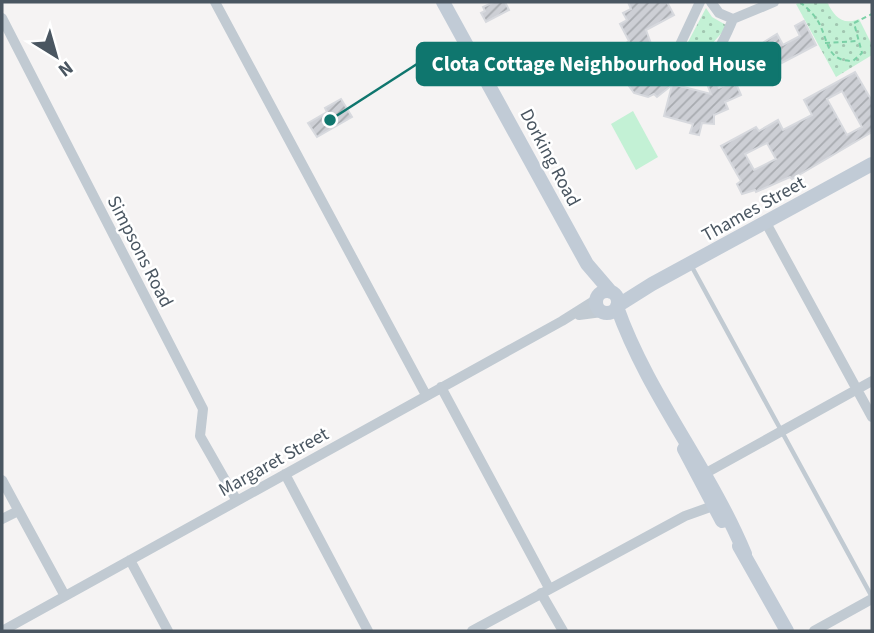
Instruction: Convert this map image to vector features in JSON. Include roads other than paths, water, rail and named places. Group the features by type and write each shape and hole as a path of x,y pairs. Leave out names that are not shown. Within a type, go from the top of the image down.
{"main road":[{"name":"Dorking Road","path":"443,2 461,30 676,428 706,472 745,554 787,631"},
{"name":"Dorking Road","path":"450,2 461,30"},
{"name":"Thames Street","path":"607,302 691,265 872,164"},
{"name":"Dorking Road","path":"676,428 690,466 745,554"}],"street":[{"path":"215,2 426,396"},
{"path":"701,2 678,50 685,61 694,67 707,63 722,45 733,19 774,2"},
{"path":"711,2 719,13 733,19"},
{"name":"Simpsons Road","path":"2,18 203,409 200,436 237,501"},
{"path":"766,223 872,416"},
{"name":"Margaret Street","path":"2,631 562,321 607,302"},
{"path":"706,472 872,381"},
{"path":"441,387 563,631"},
{"path":"285,474 368,631"},
{"path":"2,480 65,596"},
{"path":"472,631 711,502"},
{"path":"2,519 18,511"},
{"path":"130,560 168,631"},
{"path":"814,631 872,598"}],"lane":[{"path":"691,265 872,598"}],"place":[{"name":"Clota Cottage Neighbourhood House","path":"330,120"}]}
